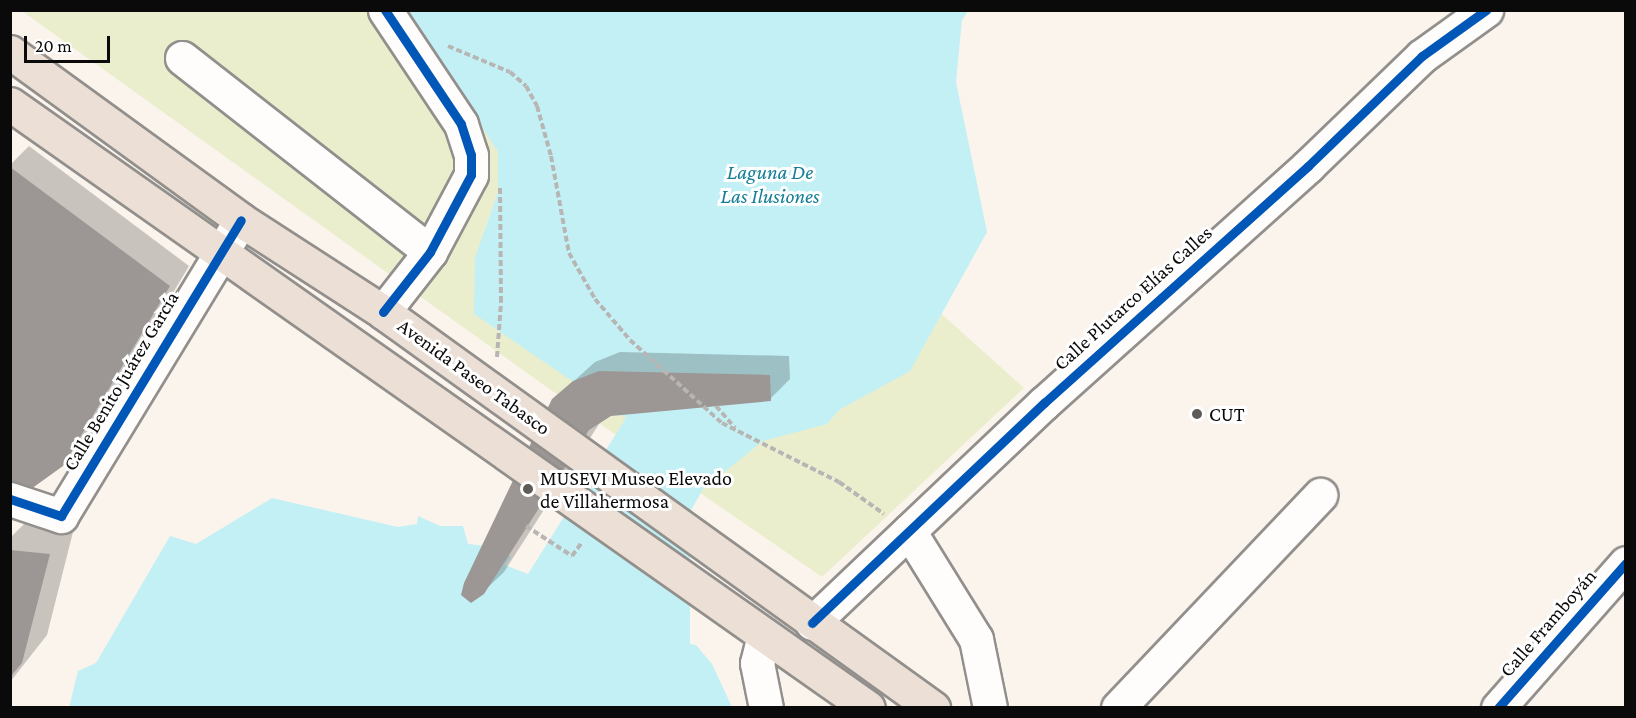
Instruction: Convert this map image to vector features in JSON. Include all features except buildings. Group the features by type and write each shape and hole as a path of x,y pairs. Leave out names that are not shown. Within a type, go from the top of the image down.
{"main road":[{"name":"Avenida Paseo Tabasco","path":"10,52 241,220 383,312 933,708"},
{"path":"10,104 218,253 867,707"}],"street":[{"path":"383,312 430,252 471,175 471,155 461,124 385,10"},
{"name":"Calle Plutarco Elías Calles","path":"812,623 1044,403 1308,166 1422,56 1486,10"},
{"path":"182,58 430,252"},
{"name":"Calle Benito Juárez García","path":"10,499 61,516 218,253 241,220"},
{"path":"1118,708 1320,495"},
{"path":"909,531 976,639 990,708"},
{"name":"Calle Framboyán","path":"1498,708 1626,563"},
{"path":"764,635 757,663 766,708"}],"path":[{"path":"453,55 443,41 463,55 510,72 526,86 537,106 551,156 569,253 580,277 630,340 722,423 839,482 909,531"},
{"path":"494,391 501,302 499,180"},
{"path":"716,406 738,430"},
{"path":"526,526 573,556 597,518"}],"green space":[{"path":"22,11 459,11 927,301 1024,388 822,577 548,388"}],"water":[{"name":"Laguna De Las Ilusiones","path":"409,11 968,11 962,20 956,82 987,232 910,371 839,410 827,424 763,441 703,489 690,512 690,644 696,645 712,664 732,707 69,708 78,671 96,663 170,536 196,544 272,498 398,527 417,524 418,516 440,526 463,526 468,544 486,546 511,557 505,565 528,574 626,418 474,314 475,258 498,192 498,152"}],"cycle path":[{"path":"383,312 430,252 471,175 471,155 461,124 385,10"},
{"path":"812,623 1044,403 1308,166 1422,56 1486,10"},
{"path":"10,499 61,516 241,220"},
{"path":"1498,708 1626,563"}],"place":[{"name":"CUT","path":"1197,414"},
{"name":"MUSEVI Museo Elevado de Villahermosa","path":"528,489"}]}
